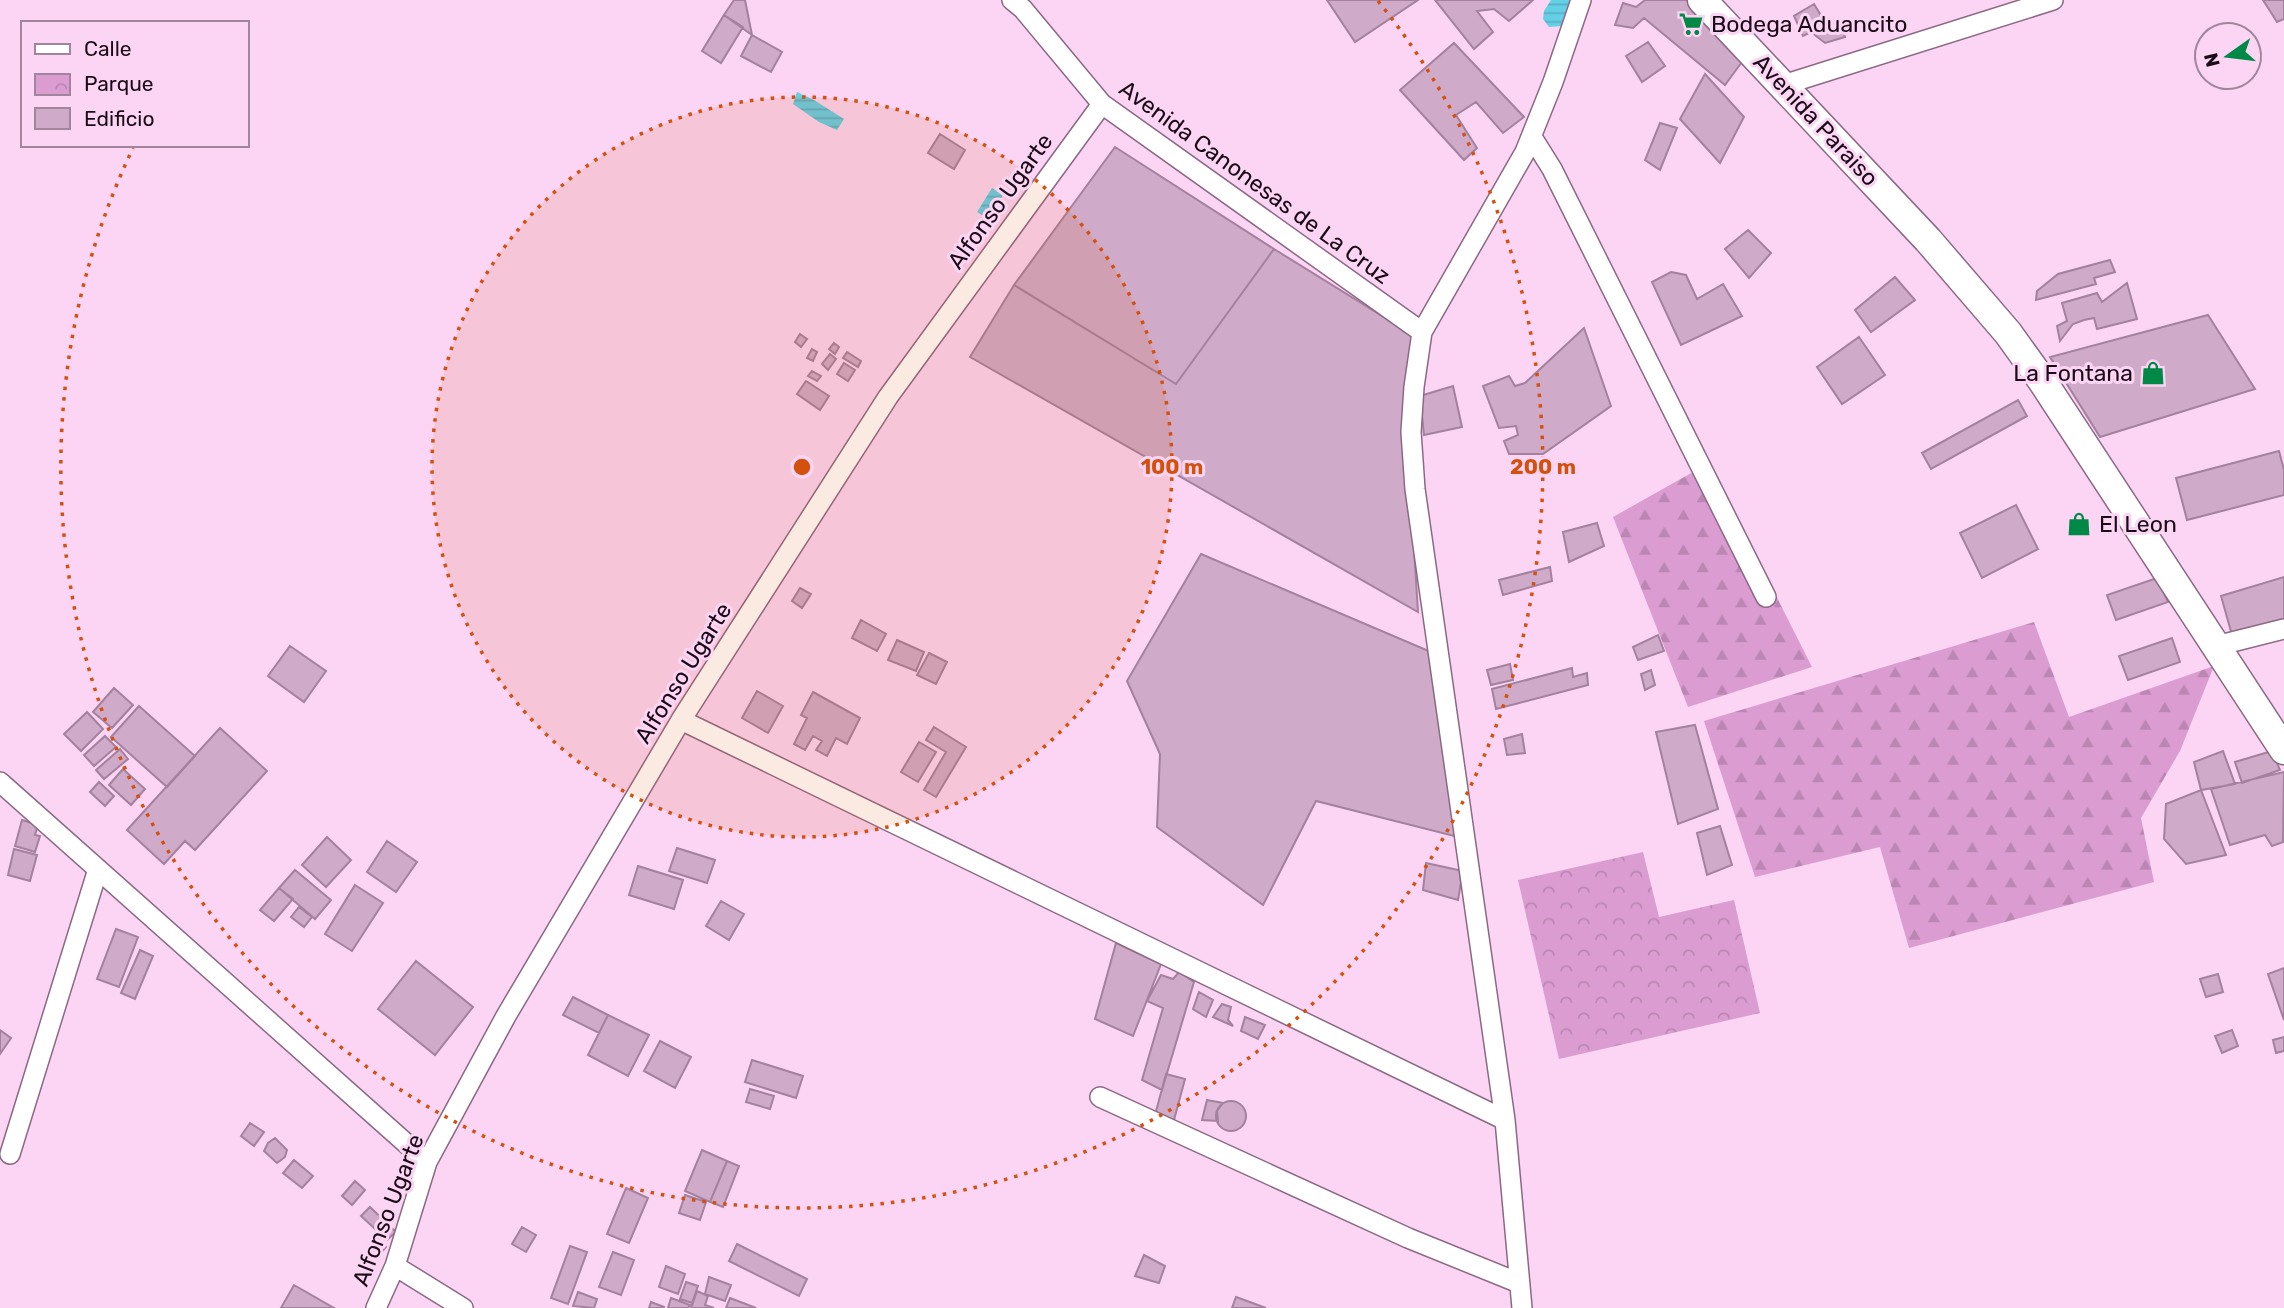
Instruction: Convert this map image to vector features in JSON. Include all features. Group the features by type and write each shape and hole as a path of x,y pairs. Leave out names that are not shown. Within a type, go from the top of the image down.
{"main road":[{"name":"Avenida Paraiso","path":"1702,0 1928,240 2008,333 2041,379 2284,750"}],"street":[{"name":"Avenida Canonesas de La Cruz","path":"1012,0 1023,9 1102,104 1422,332"},
{"path":"1522,1308 1505,1120 1415,489 1411,432 1422,332 1525,152 1581,0"},
{"path":"1783,85 2053,0"},
{"name":"Alfonso Ugarte","path":"376,1308 395,1266 427,1162 506,1016 681,720 888,397 1102,104"},
{"path":"1532,137 1552,169 1766,597"},
{"path":"2216,646 2284,629"},
{"path":"681,720 1505,1120"},
{"path":"0,782 427,1162"},
{"path":"10,1154 99,869"},
{"path":"1100,1097 1408,1238 1519,1283"},
{"path":"395,1266 463,1308"}],"green space":[{"path":"1709,463 1812,667 1688,707 1613,517"},
{"path":"2034,622 2069,717 2214,666 2180,751 2141,818 2154,882 1909,948 1880,847 1755,877 1704,721"},
{"path":"1643,852 1659,917 1734,900 1760,1013 1559,1059 1518,880"}],"water":[{"path":"1551,0 1573,0 1562,26 1549,27 1543,19 1544,11"},
{"path":"797,92 844,119 837,130 819,122 793,104"},
{"path":"992,188 1003,195 989,219 977,212"}],"building":[{"path":"734,0 745,0 752,35 724,15"},
{"path":"1327,0 1418,0 1355,42"},
{"path":"1435,0 1533,0 1509,21 1494,9 1477,11 1493,32 1474,49"},
{"path":"1645,0 1694,0 1750,51 1725,85 1644,18 1633,28 1615,25 1623,3 1636,7"},
{"path":"2263,0 2284,0 2284,19 2277,22"},
{"path":"1814,4 1825,22 1840,23 1845,37 1825,43 1811,32 1803,36 1794,16"},
{"path":"724,15 743,27 721,63 702,51"},
{"path":"752,35 782,52 771,72 741,56"},
{"path":"1648,42 1665,66 1642,82 1626,56"},
{"path":"1454,43 1524,117 1503,133 1476,102 1456,115 1477,148 1464,160 1400,90"},
{"path":"1705,74 1744,117 1720,163 1680,119"},
{"path":"1660,123 1677,128 1660,170 1645,160"},
{"path":"940,134 965,150 954,169 928,153"},
{"path":"1115,147 1274,249 1176,384 1014,285"},
{"path":"1748,230 1771,253 1749,278 1725,249"},
{"path":"1274,249 1416,337 1405,407 1418,612 970,357 1014,285 1176,384"},
{"path":"2110,260 2115,272 2094,278 2096,284 2036,300 2037,291 2058,274"},
{"path":"1671,272 1686,275 1697,299 1723,284 1742,316 1681,345 1652,282"},
{"path":"1895,277 1915,300 1871,332 1855,310"},
{"path":"2127,283 2137,319 2097,329 2094,318 2084,320 2073,324 2060,341 2057,326 2067,321 2062,303 2097,293 2102,302"},
{"name":"La Fontana","path":"2208,315 2255,389 2100,437 2050,357"},
{"path":"1584,328 1611,406 1543,454 1509,454 1504,441 1518,435 1516,426 1499,428 1483,386 1509,376 1515,386 1525,383"},
{"path":"800,334 807,339 801,347 795,342"},
{"path":"1859,337 1885,375 1842,404 1817,367"},
{"path":"834,343 839,347 835,354 829,349"},
{"path":"812,349 817,352 813,361 807,358"},
{"path":"847,352 861,361 858,367 843,358"},
{"path":"830,354 836,359 828,370 822,364"},
{"path":"844,363 855,370 848,381 837,374"},
{"path":"812,371 821,376 817,381 808,376"},
{"path":"806,381 829,396 820,410 797,394"},
{"path":"1453,386 1462,427 1424,435 1420,396"},
{"path":"2018,400 2027,416 1931,469 1922,453"},
{"path":"2279,451 2284,470 2284,495 2187,520 2176,478"},
{"path":"2016,505 2038,549 1982,578 1960,533"},
{"path":"1597,523 1604,546 1569,562 1563,532"},
{"path":"1201,554 1438,655 1458,837 1316,801 1263,905 1157,827 1160,754 1127,681"},
{"path":"1550,567 1552,581 1503,595 1499,580"},
{"path":"2284,577 2284,619 2232,635 2221,596"},
{"path":"2157,578 2168,602 2116,620 2107,595"},
{"path":"800,588 811,594 802,608 792,601"},
{"path":"861,620 886,634 877,651 852,638"},
{"path":"1658,635 1664,651 1638,660 1633,647"},
{"path":"2172,638 2180,662 2128,680 2119,656"},
{"path":"897,640 924,652 916,671 888,660"},
{"path":"290,646 326,671 304,702 268,676"},
{"path":"929,653 947,662 936,684 917,675"},
{"path":"1510,664 1513,680 1491,685 1487,670"},
{"path":"1572,668 1573,677 1587,673 1588,685 1496,709 1492,689"},
{"path":"1651,670 1655,685 1645,690 1641,674"},
{"path":"114,688 133,705 112,728 93,712"},
{"path":"757,691 783,706 768,733 742,718"},
{"path":"813,692 860,718 847,744 836,738 827,756 816,750 822,741 813,736 805,750 794,744 807,718 801,715"},
{"path":"139,706 195,756 167,787 111,737"},
{"path":"87,712 103,729 81,751 64,734"},
{"path":"1695,725 1718,809 1678,824 1656,732"},
{"path":"934,727 966,747 936,797 924,790 946,752 926,740"},
{"path":"220,728 267,771 195,850 185,841 164,864 127,830"},
{"path":"1522,734 1525,753 1507,755 1504,739"},
{"path":"105,736 116,747 94,766 84,755"},
{"path":"919,742 936,752 918,782 901,772"},
{"path":"120,749 128,759 104,779 96,770"},
{"path":"2223,751 2235,784 2201,790 2194,762"},
{"path":"2272,751 2280,770 2242,783 2235,762"},
{"path":"123,769 145,789 131,805 109,785"},
{"path":"2284,772 2283,842 2272,846 2265,835 2230,845 2211,789"},
{"path":"99,782 114,796 105,806 90,792"},
{"path":"2201,790 2226,855 2186,864 2164,839 2166,804"},
{"path":"22,820 38,825 35,835 40,836 35,852 15,846"},
{"path":"1720,826 1732,865 1707,875 1697,833"},
{"path":"327,837 351,860 326,887 302,865"},
{"path":"387,841 417,862 396,892 367,872"},
{"path":"677,848 715,860 707,883 669,871"},
{"path":"14,849 37,855 30,881 8,875"},
{"path":"1426,863 1463,871 1458,900 1423,890"},
{"path":"638,866 683,880 674,909 629,895"},
{"path":"295,870 331,900 315,919 279,888"},
{"path":"355,885 383,903 352,951 325,934"},
{"path":"279,888 293,899 274,921 260,910"},
{"path":"721,901 744,914 729,940 706,926"},
{"path":"299,907 312,917 304,927 291,917"},
{"path":"116,929 138,937 119,987 97,979"},
{"path":"1116,943 1161,964 1133,1036 1095,1019"},
{"path":"140,950 153,956 135,999 121,993"},
{"path":"416,961 473,1007 435,1055 378,1009"},
{"path":"2284,968 2284,1020 2268,974"},
{"path":"1179,972 1194,982 1162,1090 1142,1080 1163,1008 1147,1001 1161,975 1173,979"},
{"path":"2218,974 2223,992 2206,997 2200,979"},
{"path":"1199,992 1213,1000 1206,1017 1193,1009"},
{"path":"573,997 608,1015 599,1033 563,1015"},
{"path":"1222,1004 1231,1007 1228,1020 1233,1026 1213,1017"},
{"path":"608,1015 649,1035 628,1076 588,1055"},
{"path":"1245,1017 1265,1025 1258,1039 1241,1031"},
{"path":"0,1030 11,1038 0,1054"},
{"path":"2232,1030 2238,1046 2222,1053 2215,1036"},
{"path":"2284,1037 2284,1051 2276,1053 2273,1040"},
{"path":"660,1041 691,1057 675,1088 644,1071"},
{"path":"752,1060 803,1076 796,1098 745,1082"},
{"path":"1166,1074 1185,1079 1174,1120 1155,1115"},
{"path":"750,1089 774,1096 770,1109 746,1102"},
{"path":"1207,1100 1223,1103 1217,1111 1218,1121 1202,1120"},
{"path":"1231,1101 1237,1102 1245,1110 1245,1122 1237,1130 1231,1131 1225,1130 1217,1122 1216,1116 1217,1110 1225,1102"},
{"path":"250,1123 264,1132 254,1146 241,1136"},
{"path":"275,1138 287,1150 285,1157 277,1163 264,1151 268,1143"},
{"path":"702,1150 727,1161 710,1202 685,1191"},
{"path":"294,1160 313,1176 302,1188 283,1173"},
{"path":"727,1161 739,1166 723,1207 710,1202"},
{"path":"355,1181 365,1190 352,1205 342,1196"},
{"path":"626,1188 648,1198 629,1243 607,1234"},
{"path":"685,1195 706,1202 700,1220 679,1213"},
{"path":"370,1207 396,1232 387,1240 361,1216"},
{"path":"522,1227 536,1235 526,1252 512,1244"},
{"path":"377,1238 386,1247 377,1257 367,1248"},
{"path":"737,1244 807,1279 799,1296 729,1261"},
{"path":"570,1246 587,1252 568,1304 551,1298"},
{"path":"613,1252 634,1260 621,1295 599,1287"},
{"path":"1144,1255 1165,1266 1159,1283 1135,1276"},
{"path":"666,1266 685,1274 678,1294 659,1287"},
{"path":"709,1277 731,1285 725,1301 705,1294"},
{"path":"686,1282 698,1286 692,1303 680,1299"},
{"path":"294,1285 334,1308 281,1308"},
{"path":"697,1291 708,1296 705,1305 714,1308 691,1308"},
{"path":"578,1292 597,1299 594,1308 573,1306"},
{"path":"1236,1297 1266,1308 1232,1308"},
{"path":"671,1298 690,1305 688,1308 668,1308"},
{"path":"730,1298 756,1308 726,1308"},
{"path":"651,1302 664,1307 664,1308 649,1308"}],"place":[{"name":"Bodega Aduancito","path":"1691,24"},
{"name":"La Fontana","path":"2153,373"},
{"name":"El Leon","path":"2079,524"}]}
